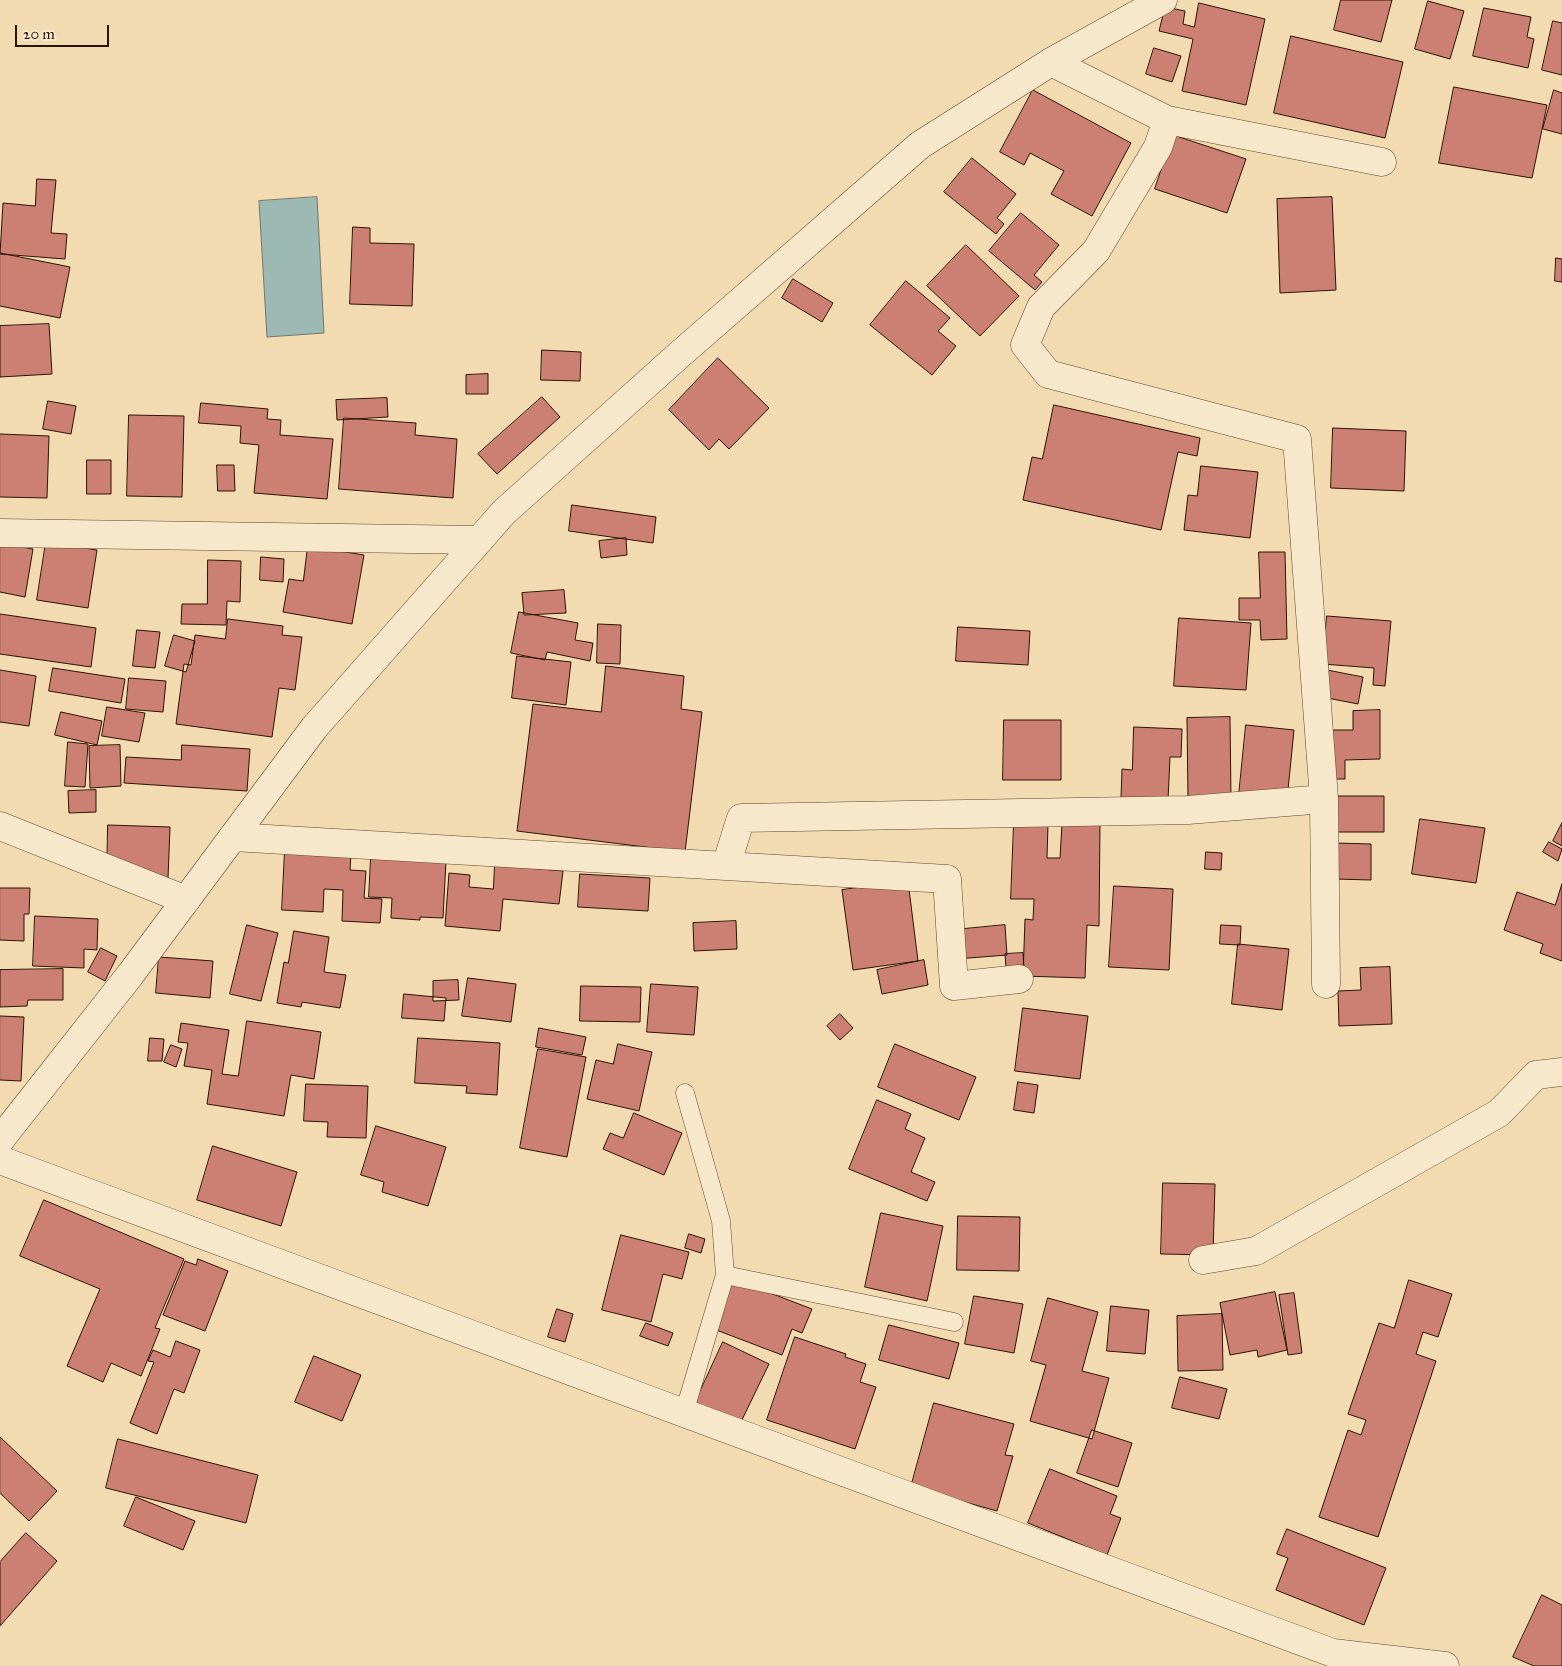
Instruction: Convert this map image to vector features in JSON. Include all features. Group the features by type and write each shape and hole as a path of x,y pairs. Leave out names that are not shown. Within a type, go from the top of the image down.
{"street":[{"path":"0,1140 186,900 314,728 504,512 920,145 1051,62 1163,0"},
{"path":"1051,62 1166,120 1382,162"},
{"path":"1166,120 1158,147 1096,251 1041,307 1025,345 1048,374 1297,439 1324,799 1326,984"},
{"path":"0,533 479,540"},
{"path":"726,866 742,818 1188,810 1324,799"},
{"path":"0,826 186,900"},
{"path":"233,838 948,879 954,986 1019,979"},
{"path":"1203,1260 1256,1251 1500,1113 1536,1075 1562,1072"},
{"path":"0,1160 1333,1652 1445,1666"}],"lane":[{"path":"684,1413 725,1275 721,1221 685,1093"},
{"path":"725,1275 954,1322"}],"water":[{"path":"317,197 324,333 267,337 259,201"}],"building":[{"path":"1341,0 1392,0 1381,42 1334,30"},
{"path":"1428,1 1464,11 1450,59 1415,49"},
{"path":"1199,3 1265,19 1246,105 1182,91 1193,39 1159,31 1165,7 1185,11 1183,24 1194,27"},
{"path":"1484,8 1531,17 1527,37 1534,39 1528,68 1473,56"},
{"path":"1553,21 1562,23 1562,75 1542,70"},
{"path":"1291,36 1403,62 1385,138 1274,113"},
{"path":"1154,48 1181,56 1172,82 1146,74"},
{"path":"1454,87 1547,105 1532,178 1439,163"},
{"path":"1033,90 1131,143 1092,216 1051,194 1064,171 1030,153 1024,165 1000,152"},
{"path":"1554,90 1562,93 1562,134 1543,129"},
{"path":"1173,135 1246,159 1227,213 1155,189"},
{"path":"972,158 1016,194 997,218 1004,224 996,234 944,192"},
{"path":"37,179 56,180 51,233 67,234 65,259 0,254 3,203 35,206"},
{"path":"1332,197 1336,290 1280,293 1277,199"},
{"path":"1021,213 1059,245 1034,275 1042,282 1035,290 989,251"},
{"path":"353,227 370,228 370,243 414,244 412,306 350,304"},
{"path":"966,245 1019,296 980,336 927,286"},
{"path":"0,253 70,267 60,318 0,306"},
{"path":"1556,258 1562,259 1562,282 1555,281"},
{"path":"793,279 833,303 822,322 782,298"},
{"path":"906,281 950,318 938,331 956,346 932,375 870,325"},
{"path":"49,324 52,374 0,377 0,326"},
{"path":"542,350 581,352 580,381 541,380"},
{"path":"718,358 769,408 729,449 719,439 709,450 669,410"},
{"path":"488,374 488,394 466,394 466,375"},
{"path":"542,397 560,417 497,474 478,454"},
{"path":"387,398 388,417 337,420 336,400"},
{"path":"48,401 76,406 71,434 43,429"},
{"path":"201,403 268,409 267,419 281,420 280,435 333,439 327,499 254,493 259,445 240,443 241,426 199,423"},
{"path":"1054,405 1200,438 1197,456 1178,452 1161,530 1023,500 1032,457 1042,459"},
{"path":"129,415 184,416 182,497 127,496"},
{"path":"344,418 416,423 415,435 457,439 453,498 339,489"},
{"path":"1333,428 1406,431 1404,491 1331,488"},
{"path":"0,434 49,436 47,498 0,497"},
{"path":"87,460 111,460 111,494 87,494"},
{"path":"217,465 234,465 235,491 218,491"},
{"path":"1201,466 1258,472 1250,538 1184,530 1188,495 1197,496"},
{"path":"572,505 656,517 653,543 569,531"},
{"path":"626,538 627,555 601,558 599,541"},
{"path":"46,542 97,550 88,608 37,600"},
{"path":"0,543 33,549 25,597 0,592"},
{"path":"308,546 364,555 352,624 283,612 289,579 303,581"},
{"path":"1259,552 1285,552 1287,639 1261,640 1260,620 1239,620 1239,598 1260,598"},
{"path":"261,557 284,559 283,582 260,580"},
{"path":"208,560 241,561 240,602 227,601 226,625 181,624 182,604 207,604"},
{"path":"564,590 566,613 524,615 522,593"},
{"path":"519,612 578,623 575,640 593,643 590,661 547,652 545,660 511,653"},
{"path":"0,614 96,628 91,667 0,654"},
{"path":"1327,616 1391,621 1385,686 1373,685 1374,668 1323,664"},
{"path":"1179,618 1251,623 1246,690 1174,686"},
{"path":"228,619 283,626 282,635 302,637 295,690 279,688 272,737 176,724 184,664 191,665 195,635 225,639"},
{"path":"598,624 621,625 620,664 597,663"},
{"path":"958,627 1030,631 1028,665 956,661"},
{"path":"137,630 160,632 155,668 133,666"},
{"path":"174,635 195,641 186,672 165,666"},
{"path":"517,656 571,662 566,705 512,698"},
{"path":"606,666 684,676 681,709 702,712 685,852 517,831 533,704 601,712"},
{"path":"53,668 125,679 121,703 49,691"},
{"path":"0,670 36,676 29,726 0,722"},
{"path":"1327,670 1363,677 1358,704 1322,697"},
{"path":"129,678 166,681 163,712 126,709"},
{"path":"107,707 145,713 139,742 102,736"},
{"path":"1380,710 1380,759 1345,760 1345,779 1330,779 1329,730 1353,730 1353,711"},
{"path":"61,712 102,721 97,745 55,735"},
{"path":"1230,717 1231,799 1188,799 1187,718"},
{"path":"1004,720 1061,720 1061,780 1003,780"},
{"path":"1246,725 1294,730 1287,800 1239,795"},
{"path":"1134,727 1182,729 1181,757 1170,757 1168,800 1121,798 1122,769 1132,770"},
{"path":"68,742 88,744 85,787 65,786"},
{"path":"120,745 121,786 90,788 89,746"},
{"path":"182,745 250,749 247,791 124,783 126,757 181,760"},
{"path":"96,790 96,812 69,813 68,791"},
{"path":"1334,796 1384,796 1384,832 1334,832"},
{"path":"1420,819 1485,828 1476,883 1412,874"},
{"path":"1014,823 1048,824 1047,858 1060,858 1062,824 1100,825 1099,926 1087,925 1085,978 1023,976 1025,919 1033,920 1034,899 1011,899"},
{"path":"1562,823 1562,846 1553,841"},
{"path":"108,825 170,827 168,878 107,877"},
{"path":"1549,842 1562,849 1558,861 1543,852"},
{"path":"1335,843 1371,844 1371,880 1335,879"},
{"path":"285,850 351,854 350,870 366,871 364,898 382,899 380,923 342,921 343,890 324,889 323,912 282,910"},
{"path":"1206,852 1222,853 1221,870 1205,869"},
{"path":"371,858 446,861 443,918 420,917 420,920 391,918 392,898 369,897"},
{"path":"495,865 563,871 559,904 503,899 500,931 445,926 449,873 470,875 469,887 493,889"},
{"path":"580,874 650,878 648,911 578,907"},
{"path":"908,881 918,961 853,970 842,890"},
{"path":"1562,884 1562,961 1540,953 1543,944 1504,930 1517,892 1555,905"},
{"path":"1114,886 1173,889 1169,970 1109,967"},
{"path":"0,888 30,888 29,914 24,914 24,941 0,940"},
{"path":"35,916 98,919 97,950 84,949 84,968 33,966"},
{"path":"736,921 737,949 694,951 693,923"},
{"path":"247,925 278,933 261,1001 230,994"},
{"path":"1005,925 1007,955 956,959 954,930"},
{"path":"1221,925 1241,926 1240,945 1220,944"},
{"path":"294,931 329,937 324,972 346,975 340,1008 302,1002 301,1007 277,1003 284,962 288,963"},
{"path":"1238,944 1289,949 1282,1010 1232,1004"},
{"path":"101,948 117,956 105,981 88,972"},
{"path":"1023,953 1024,968 1006,968 1005,954"},
{"path":"159,957 213,961 210,998 156,993"},
{"path":"924,960 928,985 882,994 877,970"},
{"path":"1390,967 1392,1024 1339,1026 1338,991 1361,990 1360,968"},
{"path":"63,969 63,1000 28,1000 27,1006 0,1007 0,970"},
{"path":"468,978 516,984 511,1022 462,1016"},
{"path":"458,980 459,1000 433,1001 433,981"},
{"path":"651,984 698,987 694,1035 647,1032"},
{"path":"581,986 641,987 640,1022 580,1021"},
{"path":"404,994 446,998 444,1021 402,1018"},
{"path":"1023,1008 1088,1016 1080,1079 1015,1071"},
{"path":"840,1014 853,1028 840,1040 827,1026"},
{"path":"0,1016 24,1017 21,1081 0,1080"},
{"path":"247,1021 321,1032 314,1079 291,1075 284,1116 207,1104 212,1070 184,1066 188,1043 178,1042 181,1023 229,1030 222,1074 238,1076"},
{"path":"539,1028 586,1037 582,1055 536,1047"},
{"path":"150,1038 164,1039 162,1061 148,1061"},
{"path":"418,1038 500,1043 497,1095 466,1093 467,1086 415,1083"},
{"path":"618,1044 652,1052 639,1111 587,1099 596,1060 613,1064"},
{"path":"895,1044 976,1077 959,1120 878,1087"},
{"path":"171,1045 182,1049 176,1067 164,1062"},
{"path":"538,1049 586,1057 567,1157 520,1148"},
{"path":"1018,1082 1038,1085 1034,1113 1014,1110"},
{"path":"306,1084 368,1086 366,1138 327,1137 328,1122 304,1121"},
{"path":"877,1100 911,1114 905,1129 925,1138 911,1172 935,1182 927,1201 849,1169"},
{"path":"634,1113 682,1133 664,1175 603,1149 610,1133 623,1138"},
{"path":"376,1126 446,1147 428,1206 382,1192 384,1182 361,1175"},
{"path":"213,1146 297,1172 281,1226 197,1200"},
{"path":"1163,1183 1215,1184 1213,1255 1161,1254"},
{"path":"44,1200 184,1259 155,1328 160,1329 141,1376 111,1363 103,1382 67,1366 100,1289 20,1256"},
{"path":"881,1213 943,1226 927,1301 865,1287"},
{"path":"958,1216 1020,1217 1019,1271 957,1270"},
{"path":"689,1234 705,1239 701,1253 685,1248"},
{"path":"621,1235 689,1252 682,1279 663,1274 651,1322 602,1310"},
{"path":"198,1259 228,1271 205,1331 163,1315 185,1261 196,1265"},
{"path":"731,1278 812,1309 802,1333 792,1329 782,1355 711,1328"},
{"path":"1409,1280 1452,1294 1438,1337 1423,1332 1416,1354 1436,1361 1378,1537 1319,1517 1348,1430 1361,1435 1366,1420 1348,1414 1379,1323 1394,1328"},
{"path":"1275,1292 1287,1350 1258,1357 1257,1350 1230,1355 1220,1303"},
{"path":"1294,1293 1302,1353 1288,1355 1279,1295"},
{"path":"974,1296 1023,1304 1014,1353 965,1344"},
{"path":"1048,1298 1098,1312 1082,1371 1109,1378 1092,1439 1030,1421 1046,1365 1031,1361"},
{"path":"1111,1306 1149,1310 1145,1354 1107,1351"},
{"path":"557,1309 573,1314 565,1342 548,1337"},
{"path":"1222,1314 1223,1370 1178,1371 1177,1316"},
{"path":"646,1323 673,1333 668,1346 640,1336"},
{"path":"889,1325 959,1343 949,1379 879,1360"},
{"path":"795,1337 846,1354 845,1357 866,1364 860,1382 876,1387 855,1449 767,1420"},
{"path":"176,1341 200,1350 184,1393 174,1389 157,1434 130,1423 154,1362 148,1361 153,1350 170,1357"},
{"path":"723,1342 769,1364 739,1426 694,1405"},
{"path":"314,1356 361,1375 342,1421 295,1402"},
{"path":"1180,1377 1227,1389 1219,1419 1172,1408"},
{"path":"934,1403 1014,1424 1005,1455 1013,1456 997,1511 911,1487"},
{"path":"1092,1430 1132,1443 1118,1487 1077,1473"},
{"path":"0,1437 57,1491 29,1521 0,1493"},
{"path":"118,1439 258,1475 246,1523 106,1488"},
{"path":"1050,1469 1117,1496 1110,1514 1121,1518 1107,1555 1028,1523"},
{"path":"136,1497 195,1521 183,1550 124,1526"},
{"path":"1287,1529 1386,1568 1364,1625 1276,1590 1288,1558 1277,1554"},
{"path":"26,1533 57,1561 0,1626 0,1562"},
{"path":"1542,1595 1562,1605 1562,1666 1534,1666 1513,1657"}]}
